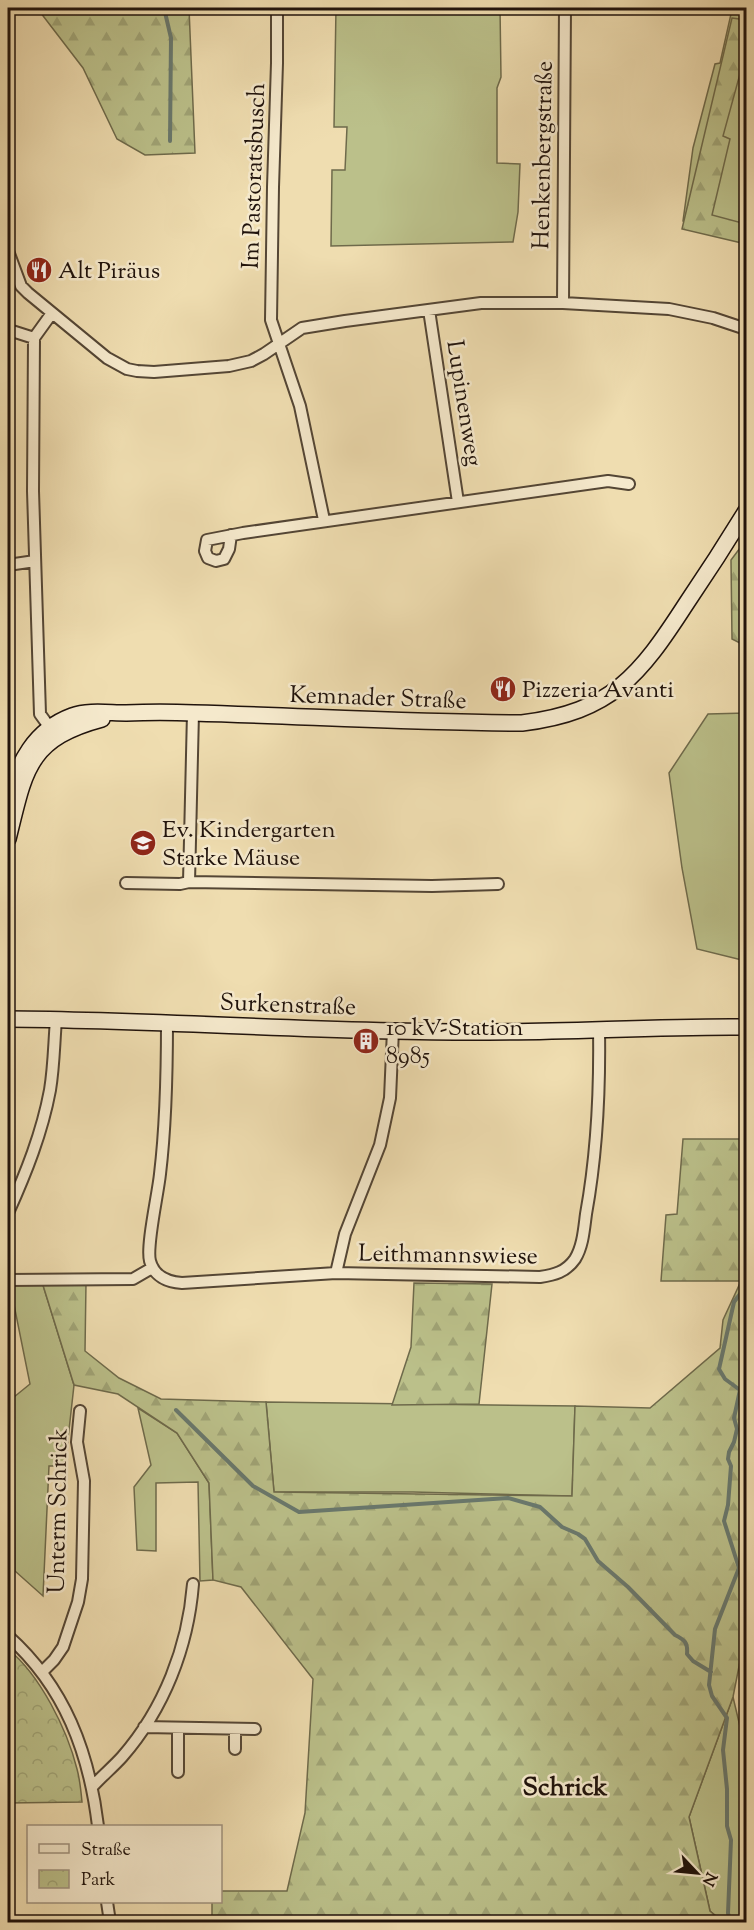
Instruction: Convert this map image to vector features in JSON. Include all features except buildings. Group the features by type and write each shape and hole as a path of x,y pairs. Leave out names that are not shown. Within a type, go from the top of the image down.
{"main road":[{"name":"Kemnader Straße","path":"8,799 16,770 25,754 79,714 193,713 285,716 324,720 511,723 546,720 580,710 614,692 647,661 747,511"},
{"name":"Kemnader Straße","path":"8,839 26,775 53,732"},
{"name":"Surkenstraße","path":"8,1019 487,1032 747,1027"}],"street":[{"name":"Im Pastoratsbusch","path":"277,8 278,63 271,320 280,344"},
{"name":"Henkenbergstraße","path":"563,303 565,8"},
{"path":"8,251 21,286 107,358 127,369 137,371 154,372 229,366 251,361 302,328 481,303 563,303 669,309 713,318 747,329"},
{"name":"Lupinenweg","path":"429,310 458,502"},
{"path":"52,313 34,338 33,479 40,714 53,732"},
{"path":"8,332 12,331 34,338"},
{"path":"280,344 300,406 324,520"},
{"name":"Lupinenweg","path":"231,535 608,481 629,484"},
{"path":"8,565 35,561"},
{"path":"189,882 193,713"},
{"path":"126,883 180,884 189,882 454,890 498,885"},
{"path":"8,1213 42,1128 50,1089 56,1020"},
{"path":"8,1280 133,1279 152,1268 148,1252 161,1161 167,1022"},
{"name":"Leithmannswiese","path":"336,1273 345,1234 380,1145 390,1098 393,1030"},
{"name":"Leithmannswiese","path":"152,1268 161,1277 171,1282 182,1283 336,1273 540,1277 554,1275 566,1269 575,1258 581,1242 592,1183 598,1113 599,1030"},
{"name":"Unterm Schrick","path":"42,1672 63,1647 73,1620 80,1590 84,1481 77,1442 80,1411"},
{"path":"93,1786 122,1757 144,1727 174,1672 191,1607 193,1584"},
{"path":"8,1636 42,1672 71,1721 84,1753 93,1786 98,1825"},
{"path":"144,1727 255,1729"},
{"path":"178,1728 178,1772"},
{"path":"235,1729 235,1749"},
{"path":"107,1903 110,1923"}],"green space":[{"path":"37,8 189,8 195,153 145,155 117,139 83,68"},
{"path":"336,8 500,8 501,77 497,88 497,163 520,164 518,212 513,242 331,246 332,170 345,170 347,127 334,127"},
{"path":"574,8 746,8 746,243 683,221 693,148 715,64 720,63 731,14 573,13"},
{"path":"631,8 717,8 719,10 631,13"},
{"path":"732,18 746,20 746,71 741,70 723,136 730,139 712,215 746,224 746,244 682,229"},
{"path":"746,540 746,646 732,639 731,560"},
{"path":"746,713 746,961 697,949 682,868 669,773 708,714"},
{"path":"683,1139 746,1139 746,1631 733,1697 689,1817 710,1911 723,1922 212,1922 212,1903 222,1903 222,1891 287,1891 305,1813 313,1679 241,1587 213,1580 209,1483 177,1433 118,1394 74,1385 42,1282 86,1283 85,1351 119,1378 161,1399 266,1402 274,1492 572,1496 575,1406 650,1408 720,1348 723,1320 741,1281 661,1281 666,1215 677,1214"},
{"path":"42,1282 74,1385 65,1466 49,1466 43,1596 15,1571 14,1397 30,1384 10,1285"},
{"path":"414,1283 492,1284 479,1404 392,1405 411,1347"},
{"path":"266,1402 575,1406 572,1496 413,1492 274,1492"},
{"path":"138,1408 177,1433 209,1483 213,1580 200,1581 198,1482 156,1483 156,1551 137,1550 134,1487 151,1465"},
{"path":"8,1649 31,1673 59,1720 77,1769 82,1802 8,1803"},
{"path":"733,1697 746,1752 746,1922 723,1922 710,1911 689,1817"}],"waterway":[{"path":"164,8 171,38 170,141"},
{"path":"730,1922 728,1913 731,1840 727,1826 727,1789 723,1750 727,1718 712,1696 709,1685 715,1629 739,1568 724,1521 728,1505 731,1466 728,1459 737,1429 734,1418 740,1390 725,1379 719,1369 734,1302 746,1286"},
{"path":"176,1410 253,1486 299,1512 508,1498 540,1507 562,1527 585,1539 598,1561 683,1640 687,1647 687,1654 693,1661 711,1672"}],"place":[{"name":"Alt Piräus","path":"39,270"},
{"name":"Pizzeria Avanti","path":"503,689"},
{"name":"Ev. Kindergarten Starke Mäuse","path":"143,843"},
{"name":"10 kV-Station 8985","path":"366,1041"}],"district":[{"name":"Schrick","path":"565,1786"}]}
